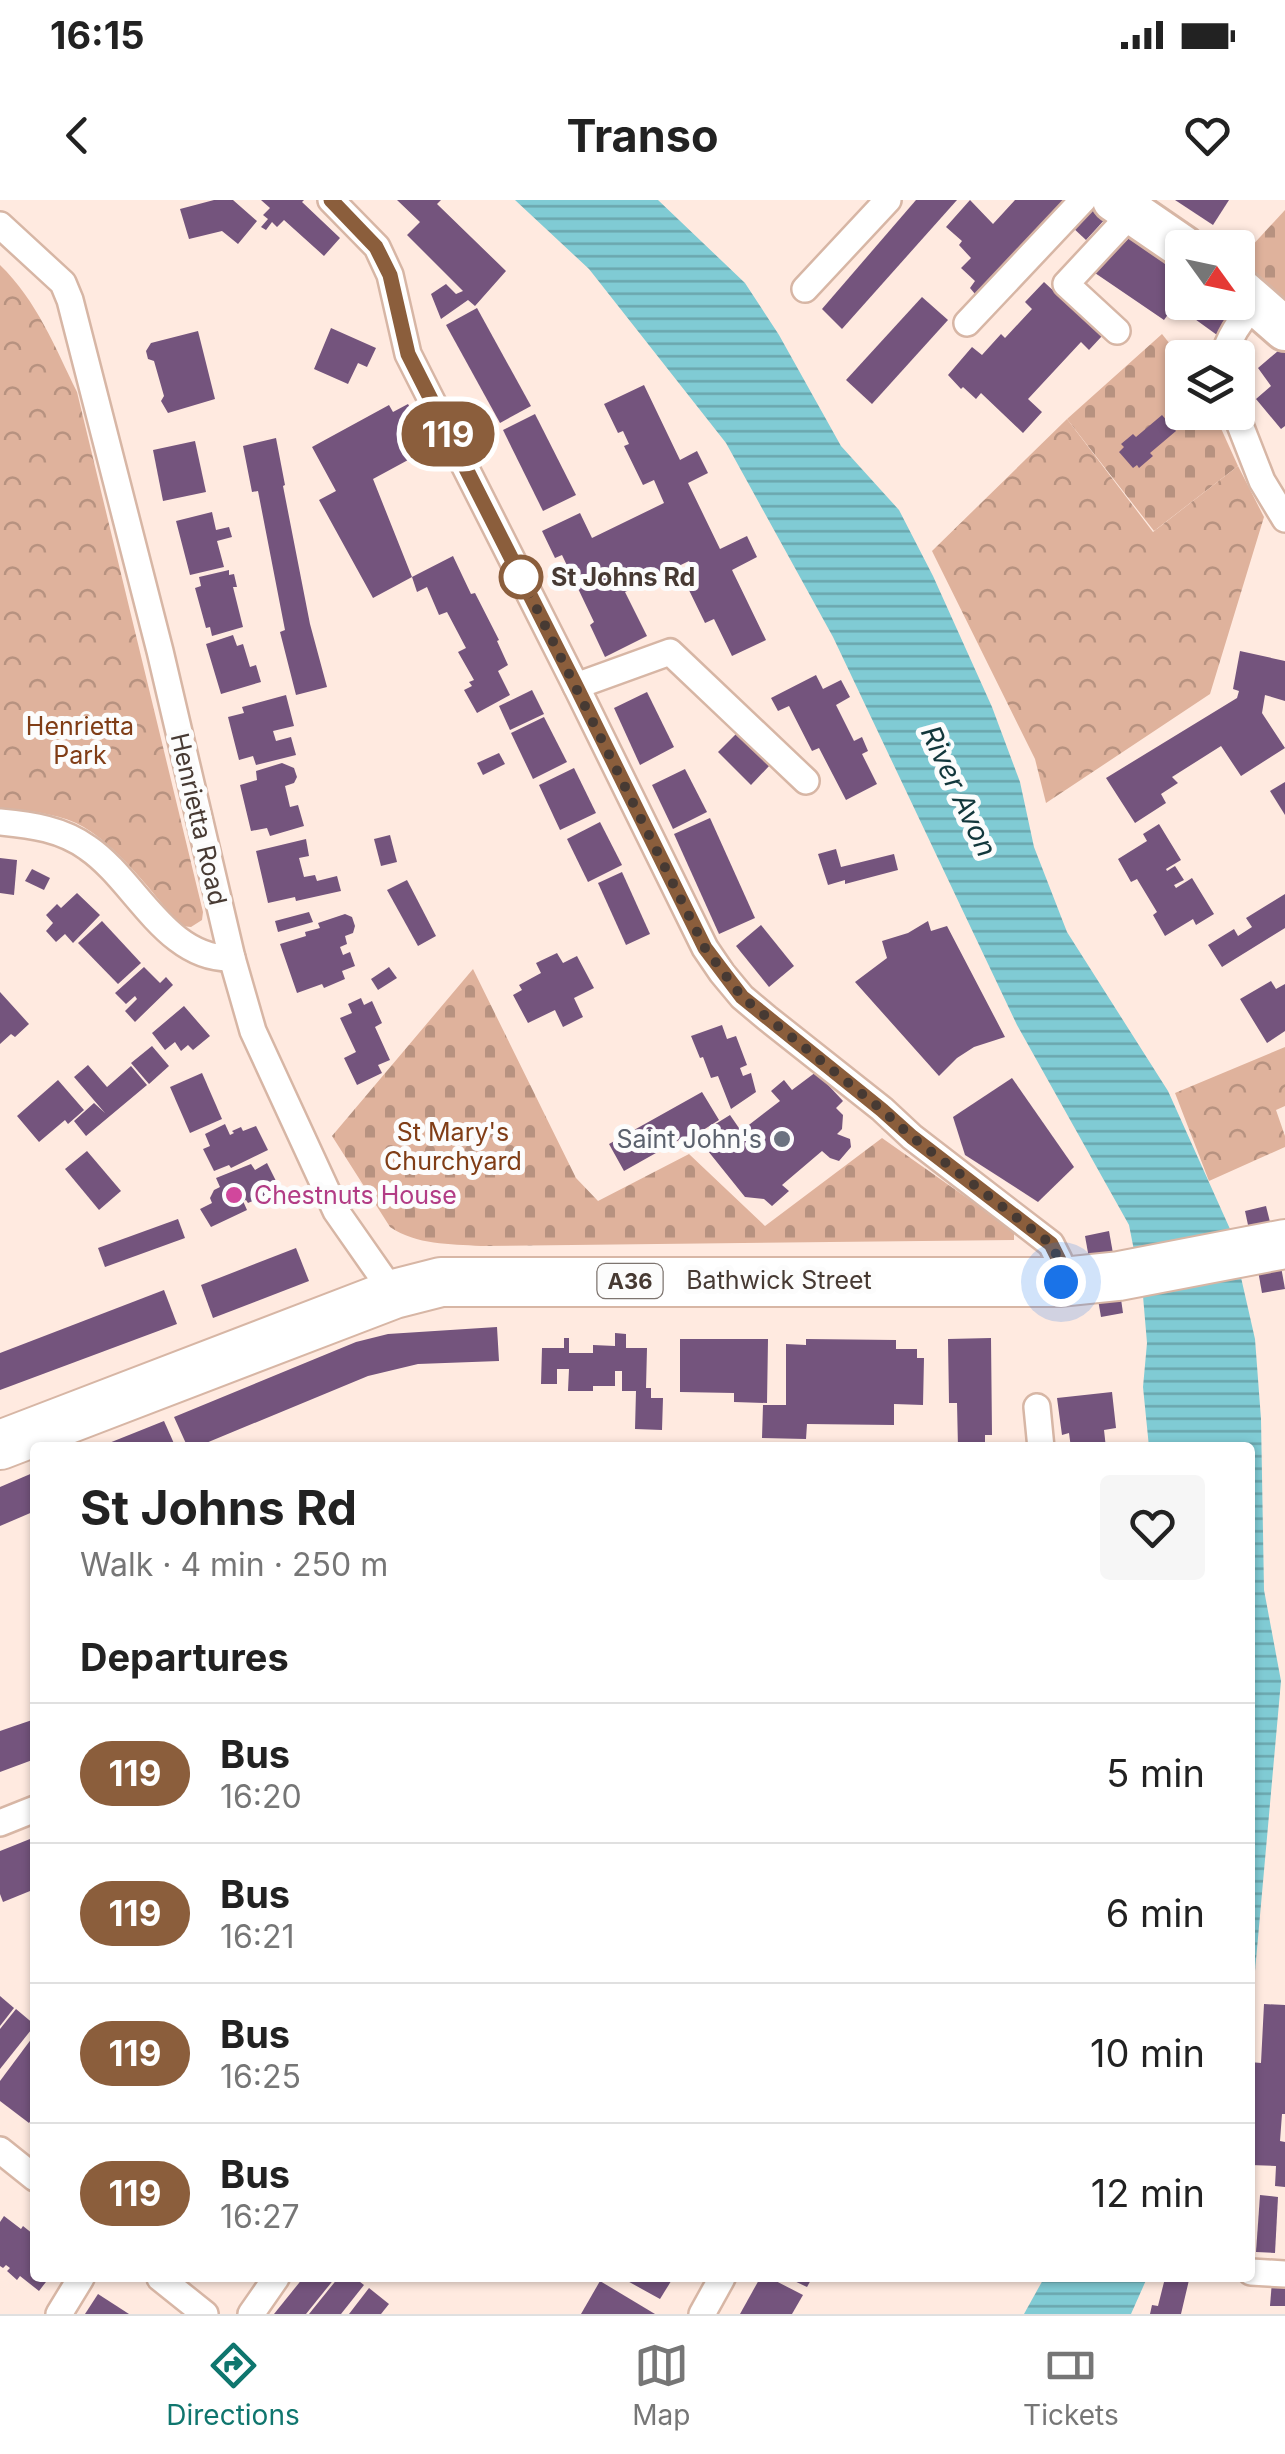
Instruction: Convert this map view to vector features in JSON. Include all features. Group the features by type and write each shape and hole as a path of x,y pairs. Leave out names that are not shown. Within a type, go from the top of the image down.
{"highway":[{"name":"Bathwick Street","path":"0,1445 394,1294 441,1282 1061,1282 1119,1276 1263,1248"}],"main road":[{"path":"1123,206 1165,235"}],"street":[{"path":"331,200 376,247 390,275 408,354 705,948 742,997 912,1137 1051,1244 1059,1260 1061,1282"},
{"path":"805,289 888,200"},
{"path":"968,323 1083,200"},
{"path":"1117,331 1066,284 1123,206"},
{"name":"Henrietta Road","path":"0,225 62,284 70,300 253,1032 336,1211 394,1294"},
{"path":"1229,340 1241,319 1259,307"},
{"path":"1243,430 1262,480 1285,519"},
{"path":"576,686 670,652 806,780"},
{"path":"0,822 31,825 73,838 92,850 175,937 204,954 232,958"},
{"path":"1037,1407 1040,1442"},
{"path":"0,1822 30,1811"},
{"path":"0,2150 30,2174"},
{"path":"1255,2272 1285,2274"},
{"path":"58,2314 78,2282"},
{"path":"165,2282 205,2314"},
{"path":"251,2314 273,2282"},
{"path":"702,2314 720,2282"}],"green space":[{"path":"1285,210 1285,304 1255,277 1255,243"},
{"name":"Henrietta Park","path":"0,265 35,309 77,392 203,912 202,920 191,927 181,926 133,869 91,832 58,817 0,808"},
{"path":"1162,334 1167,340 1165,430 1222,430 1238,466 1154,531 1067,419"},
{"path":"1067,419 1153,532 1238,466 1264,517 1210,694 1046,803 1035,759 932,551"},
{"name":"St Mary's Churchyard","path":"473,969 576,1178 598,1201 689,1154 765,1226 882,1138 1014,1231 1014,1240 481,1246 434,1243 400,1233 390,1227 332,1136"},
{"path":"1285,1047 1285,1106 1276,1110 1285,1147 1209,1181 1175,1093"}],"water":[{"name":"River Avon","path":"515,200 658,200 745,283 841,446 899,510 992,707 1020,782 1034,847 1067,932 1168,1091 1230,1229 1255,1339 1261,1419 1264,1590 1281,1681 1255,1971 1255,1442 1148,1442 1143,1387 1147,1343 1143,1296 1129,1225 1017,1025 833,637 726,443 589,269"},
{"path":"1042,2282 1145,2282 1131,2314 1024,2314"}],"building":[{"path":"214,200 233,200 257,221 238,244 222,231 189,239 180,209"},
{"path":"261,200 304,200 340,238 324,256 284,220 277,227 272,222 266,230 261,227 268,219 263,215 270,208"},
{"path":"397,200 441,200 437,204 506,271 475,306 468,300 441,319 431,294 446,284 456,294 463,291 407,235 420,222"},
{"path":"916,200 957,200 842,329 822,309"},
{"path":"970,200 993,224 1015,200 1074,200 981,301 970,288 975,281 961,268 971,258 959,245 962,241 946,227"},
{"path":"1175,200 1229,200 1213,225"},
{"path":"1089,206 1107,217 1086,240 1071,226"},
{"path":"1131,236 1165,259 1165,319 1164,320 1095,273"},
{"path":"1044,282 1102,336 1089,350 1081,342 1028,399 1042,412 1023,433 981,393 976,399 948,375 972,347 982,355 1001,334 1005,338 1032,309 1025,302"},
{"path":"922,297 948,320 872,404 846,380"},
{"path":"477,308 531,406 500,423 446,325"},
{"path":"1196,320 1226,320 1217,335"},
{"path":"331,328 376,348 367,367 358,363 348,384 314,369"},
{"path":"198,331 215,399 168,413 161,401 164,396 154,361 148,359 146,351 151,343"},
{"path":"1278,351 1285,352 1285,426 1281,429 1256,399 1271,386 1258,368"},
{"path":"644,385 680,460 697,451 708,473 688,483 720,549 747,536 757,557 732,570 766,640 732,656 714,619 705,623 686,584 698,578 689,561 625,592 647,636 605,657 590,625 594,622 562,555 555,558 542,531 580,513 592,538 664,503 654,480 643,485 624,446 629,444 623,431 618,433 604,404"},
{"path":"408,404 432,447 373,479 412,577 373,598 319,500 336,491 312,447 389,405 393,412"},
{"path":"535,414 576,495 543,511 503,430"},
{"path":"1162,415 1165,430 1176,431 1150,453 1153,456 1139,468 1133,468 1119,452 1124,447 1121,444 1133,434 1136,437"},
{"path":"276,438 310,624 327,687 296,695 280,632 285,630 258,491 252,492 243,446"},
{"path":"195,441 206,492 163,501 153,450"},
{"path":"212,512 216,530 229,527 232,537 217,541 224,567 190,575 176,521"},
{"path":"453,556 499,640 508,665 498,671 510,695 477,713 464,690 474,680 458,652 466,648 447,612 439,615 427,587 417,592 412,577"},
{"path":"229,570 229,575 234,574 237,587 233,587 243,627 212,636 195,588 201,586 199,577"},
{"path":"233,635 237,646 243,644 250,667 256,665 261,682 221,694 206,644"},
{"path":"1240,651 1285,661 1285,701 1265,695 1262,713 1285,748 1241,776 1221,746 1172,777 1178,783 1161,794 1166,803 1135,823 1106,778 1237,698 1239,691 1233,689"},
{"path":"816,675 823,689 841,680 850,697 836,705 854,741 862,737 868,751 862,754 877,784 846,800 819,748 812,751 789,706 778,711 771,698"},
{"path":"532,690 544,714 510,730 499,706"},
{"path":"647,692 674,747 640,765 614,708"},
{"path":"286,695 294,726 273,731 276,741 291,737 296,755 256,765 253,756 239,760 228,717 244,713 242,707"},
{"path":"544,717 567,762 533,779 511,733"},
{"path":"738,732 770,765 751,785 718,752"},
{"path":"499,753 505,764 483,775 477,763"},
{"path":"282,763 294,768 294,783 285,786 290,807 298,805 304,826 270,836 267,828 251,831 240,785 257,780 256,771"},
{"path":"574,768 596,813 560,830 539,785"},
{"path":"685,769 707,812 673,829 652,785"},
{"path":"1285,782 1285,815 1270,791"},
{"path":"710,818 755,918 719,934 674,834"},
{"path":"600,822 622,865 588,882 567,839"},
{"path":"1159,824 1181,860 1166,869 1175,866 1184,880 1174,885 1176,888 1192,878 1214,914 1196,925 1193,919 1165,936 1153,915 1157,912 1137,879 1131,882 1118,859 1147,841 1143,834"},
{"path":"390,835 397,862 381,866 374,839"},
{"path":"306,839 309,856 299,858 304,877 315,875 317,881 337,876 341,891 268,903 256,851"},
{"path":"836,849 841,867 894,854 898,870 828,885 818,854"},
{"path":"0,858 17,860 14,895 0,893"},
{"path":"32,869 50,878 44,890 25,881"},
{"path":"622,872 650,934 626,945 598,883"},
{"path":"407,880 436,936 418,946 387,890"},
{"path":"77,893 100,915 73,943 65,934 56,942 46,931 53,923 46,915"},
{"path":"1285,894 1285,928 1222,967 1208,945 1234,929 1238,936 1252,927 1246,918"},
{"path":"309,912 313,922 278,932 275,921"},
{"path":"345,914 352,917 355,926 353,933 345,936 347,944 340,947 343,955 350,952 355,966 342,971 345,979 297,993 280,944 306,936 305,932 320,928 318,923"},
{"path":"102,921 141,963 118,984 78,943"},
{"path":"928,921 931,931 947,926 1005,1037 974,1047 939,1076 855,982 887,958 882,941 908,933"},
{"path":"761,925 794,966 769,987 736,946"},
{"path":"557,953 563,963 577,956 594,988 574,998 583,1017 563,1027 555,1010 528,1023 513,995 522,990 519,985 541,973 536,963"},
{"path":"144,967 160,983 166,977 173,985 135,1022 125,1011 137,999 135,996 126,1004 115,993"},
{"path":"389,967 397,978 378,990 371,979"},
{"path":"1271,981 1276,989 1285,984 1285,1031 1267,1043 1240,999"},
{"path":"0,992 29,1024 0,1044"},
{"path":"361,998 364,1005 372,1001 382,1023 375,1027 390,1060 378,1065 382,1073 357,1085 344,1058 356,1052 340,1018 352,1013 348,1004"},
{"path":"184,1006 210,1036 193,1050 188,1045 181,1051 175,1042 165,1050 152,1033"},
{"path":"722,1025 727,1039 736,1036 747,1065 740,1068 743,1076 751,1073 756,1092 731,1109 718,1076 711,1078 691,1036"},
{"path":"152,1046 169,1066 149,1084 131,1063"},
{"path":"88,1065 107,1087 131,1066 147,1085 86,1136 74,1121 94,1103 105,1113 74,1077"},
{"name":"Saint John's","path":"816,1072 843,1101 836,1108 843,1115 842,1129 837,1134 850,1139 851,1147 839,1161 822,1151 782,1185 789,1191 772,1206 764,1199 745,1197 704,1146 715,1138 709,1128 730,1115 741,1131 780,1101 771,1091 784,1080 792,1090"},
{"path":"202,1073 222,1119 190,1133 170,1087"},
{"path":"1012,1078 1074,1167 1038,1202 965,1155 953,1117"},
{"path":"58,1080 84,1110 39,1142 17,1116"},
{"path":"702,1092 719,1120 681,1144 679,1140 624,1171 609,1144"},
{"path":"225,1124 230,1135 241,1127 243,1131 256,1126 268,1150 231,1168 229,1165 214,1171 203,1149 210,1146 205,1134"},
{"path":"87,1151 121,1191 99,1210 65,1169"},
{"path":"267,1163 276,1181 263,1188 266,1195 248,1203 243,1201 247,1210 211,1227 200,1209 212,1203 214,1190 220,1187 216,1178 251,1164 255,1170"},
{"path":"1266,1206 1273,1234 1251,1239 1245,1211"},
{"path":"178,1219 185,1238 105,1267 98,1248"},
{"path":"1109,1231 1114,1259 1090,1264 1085,1236"},
{"path":"296,1248 309,1281 213,1318 201,1285"},
{"path":"1280,1261 1285,1289 1262,1293 1257,1265"},
{"path":"1119,1285 1123,1313 1101,1317 1096,1288"},
{"path":"164,1290 177,1324 0,1390 0,1353"},
{"path":"497,1327 499,1361 418,1364 368,1376 208,1442 185,1442 174,1417 356,1342 388,1334"},
{"path":"615,1333 626,1334 626,1348 647,1348 646,1388 651,1388 651,1398 663,1398 662,1430 635,1429 636,1391 622,1391 622,1371 615,1371 615,1386 593,1386 593,1391 568,1391 569,1369 557,1369 557,1384 541,1384 542,1348 564,1348 564,1338 569,1338 569,1353 593,1353 593,1345 615,1346"},
{"path":"991,1338 992,1435 985,1435 985,1442 958,1442 957,1403 949,1403 948,1339"},
{"path":"680,1339 768,1339 767,1403 734,1402 734,1393 680,1392"},
{"path":"806,1339 896,1340 896,1349 917,1349 917,1358 924,1358 923,1405 894,1404 894,1425 807,1424 806,1439 762,1438 763,1405 786,1405 786,1344 806,1345"},
{"path":"1112,1392 1116,1428 1104,1430 1105,1442 1070,1442 1069,1433 1062,1435 1057,1398"},
{"path":"164,1421 173,1442 112,1442"},
{"path":"30,1474 30,1513 0,1526 0,1487"},
{"path":"30,1721 30,1761 0,1772 0,1731"},
{"path":"30,1839 30,1891 3,1902 0,1894 0,1851"},
{"path":"0,1996 14,2008 0,2026"},
{"path":"1264,2004 1285,2005 1285,2114 1280,2141 1285,2142 1285,2187 1275,2186 1276,2166 1255,2165 1255,2062 1261,2063"},
{"path":"16,2009 30,2021 30,2031 0,2069 0,2029"},
{"path":"30,2041 29,2123 0,2101 0,2081"},
{"path":"1260,2195 1278,2197 1275,2253 1256,2252"},
{"path":"4,2216 30,2232 30,2282 46,2282 39,2291 20,2276 17,2280 6,2265 0,2266 0,2222"},
{"path":"1272,2281 1285,2281 1285,2306 1270,2306"},
{"path":"300,2282 332,2282 306,2314 274,2314"},
{"path":"335,2282 364,2285 341,2314 309,2314"},
{"path":"602,2282 655,2314 581,2314"},
{"path":"629,2282 671,2282 660,2299"},
{"path":"758,2282 778,2282 803,2295 792,2314 740,2314"},
{"path":"1164,2282 1189,2282 1181,2314 1150,2314 1152,2305 1158,2306"},
{"path":"369,2288 389,2304 381,2314 349,2314"},
{"path":"98,2294 129,2314 85,2314"}],"bus line":[{"name":"119","path":"331,200 376,247 390,275 408,354 705,948 742,997 912,1137 1051,1244 1059,1260 1061,1282"}],"place":[{"name":"St Johns Rd","path":"521,577"},
{"name":"Saint John's","path":"782,1139"},
{"name":"Chestnuts House","path":"234,1195"}],"route":[{"path":"521,577 705,948 722,973 742,997 797,1043 1051,1244 1059,1260 1061,1282"}]}
